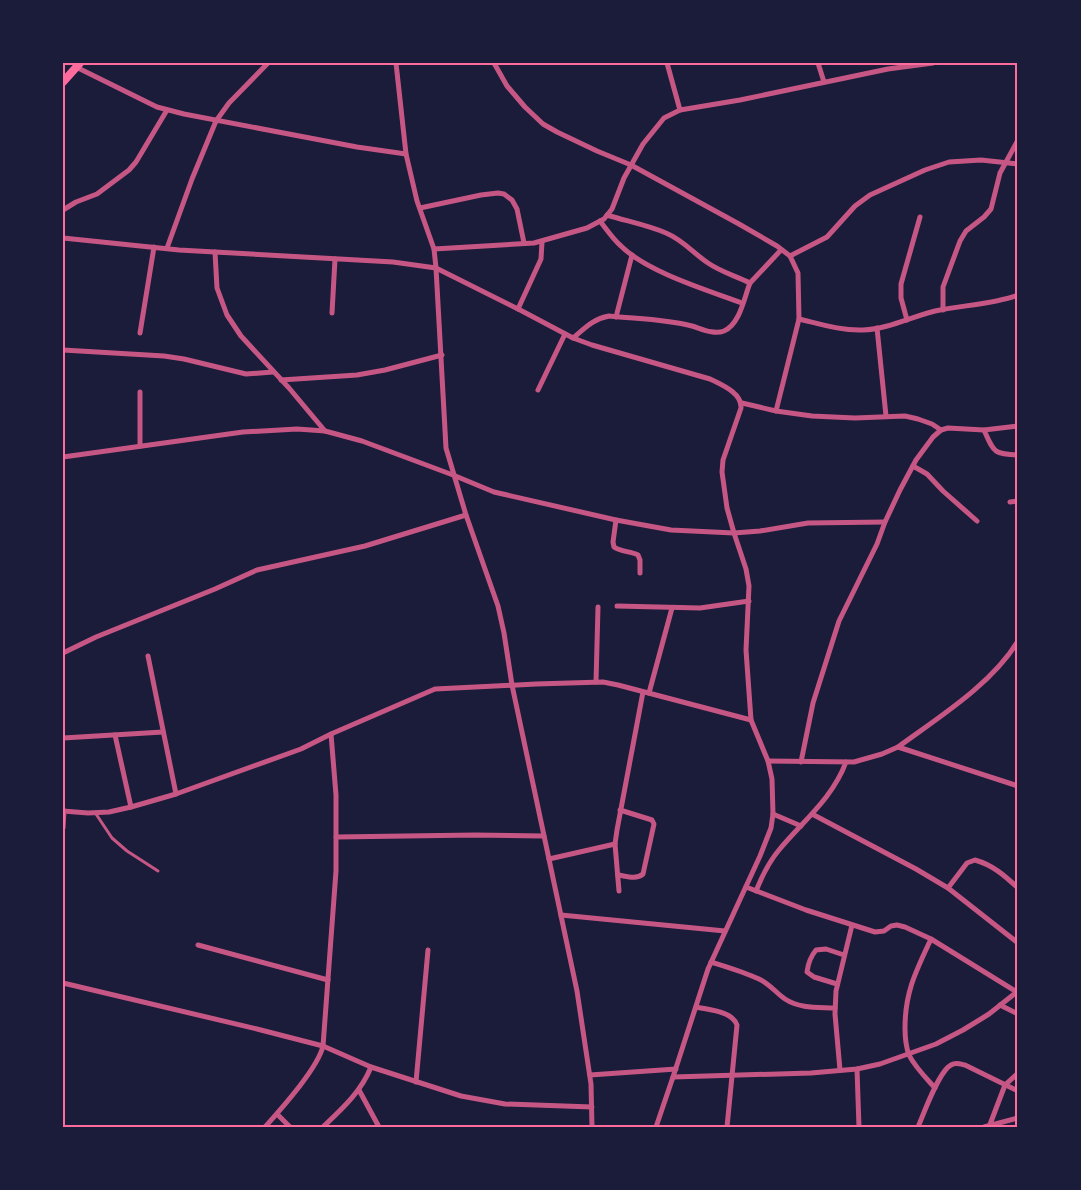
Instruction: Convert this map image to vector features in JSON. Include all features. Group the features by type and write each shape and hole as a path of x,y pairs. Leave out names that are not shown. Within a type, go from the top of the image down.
{"main road":[{"path":"64,79 78,65"}],"street":[{"path":"167,248 216,121 229,103 268,63"},
{"path":"396,63 405,154 434,249 446,448 466,515 498,606 504,633 512,685 578,991 590,1075 592,1127"},
{"path":"494,63 507,86 543,124 597,152 631,165 739,224 790,256 798,273 799,319 776,411"},
{"path":"667,63 680,110"},
{"path":"818,63 824,82"},
{"path":"434,249 542,242 587,228 604,219 612,209 643,144 664,118 680,110 740,100 887,66 933,63"},
{"path":"78,65 157,107 167,110 216,121 405,154"},
{"path":"63,210 97,194 129,170 167,110"},
{"path":"943,310 943,287 960,241 966,231 984,217 990,209 1000,172 1018,140"},
{"path":"790,256 827,237 855,206 870,195 926,170 949,162 981,160 1018,164"},
{"path":"420,208 481,195 498,193 504,195 512,200 517,209 524,243"},
{"path":"607,215 666,233 682,242 707,263 750,283"},
{"path":"907,320 901,298 901,284 920,217"},
{"path":"600,221 621,246 632,255 666,274 742,303"},
{"path":"63,238 214,252 393,262 436,268 573,338 710,379 726,386 738,396 741,408 723,460 725,497 734,533 747,569 749,601 746,650 751,720 768,761 772,779 773,813 771,828 711,962 656,1127"},
{"path":"518,309 541,259 542,242"},
{"path":"140,333 154,247"},
{"path":"573,338 589,324 599,318 609,316 672,321 710,332 726,330 733,323 750,283 782,250"},
{"path":"214,252 217,288 227,315 241,336 325,431"},
{"path":"616,317 632,255"},
{"path":"332,313 335,259"},
{"path":"799,319 851,330 877,328 920,315 991,303 1018,295"},
{"path":"877,328 885,416"},
{"path":"538,390 565,334"},
{"path":"63,350 164,356 246,374 273,372"},
{"path":"281,380 357,375 442,355"},
{"path":"140,392 140,446"},
{"path":"741,403 812,416 855,418 905,416 932,424 941,430"},
{"path":"801,762 813,703 839,621 913,466 933,437 941,430 948,428 984,430 1018,426"},
{"path":"63,457 243,432 297,429 325,431 362,441 494,492 671,530 734,533 808,523 885,522"},
{"path":"984,430 992,446 1000,454 1018,455"},
{"path":"913,466 927,474 977,521"},
{"path":"1010,502 1018,501"},
{"path":"63,653 257,570 365,546 466,515"},
{"path":"616,520 614,547 638,555 640,573"},
{"path":"617,606 700,608 749,601"},
{"path":"596,682 598,607"},
{"path":"619,891 615,844 620,810 646,693 672,608"},
{"path":"768,761 846,762 868,759 898,747 990,677 1010,655 1018,641"},
{"path":"148,656 176,794"},
{"path":"63,828 64,811 109,812 176,794 301,749 435,689 596,682 618,685 751,720"},
{"path":"63,738 164,732"},
{"path":"265,1127 316,1063 323,1046 336,871 336,795 331,734"},
{"path":"115,735 131,807"},
{"path":"898,747 1018,786"},
{"path":"756,891 778,851 836,784 846,762"},
{"path":"618,875 634,878 643,874 654,824 652,820 620,810"},
{"path":"773,813 801,826"},
{"path":"812,814 948,888 1018,943"},
{"path":"336,837 544,836"},
{"path":"549,859 615,844"},
{"path":"948,888 967,863 975,860 986,863 1003,874 1018,888"},
{"path":"674,1077 857,1069 880,1064 936,1044 963,1030 1018,991 931,939 905,927 891,926 884,931 875,932 806,910 746,887"},
{"path":"561,915 725,932"},
{"path":"840,1070 835,1008 837,984 852,925"},
{"path":"931,939 913,976 906,1002 904,1035 909,1054 935,1088"},
{"path":"198,945 328,980"},
{"path":"416,1082 429,950"},
{"path":"837,984 814,977 807,972 816,950 844,955"},
{"path":"711,962 759,979 793,1004 835,1008"},
{"path":"63,983 323,1046 371,1068 461,1096 505,1104 592,1107"},
{"path":"1000,1005 1018,1014"},
{"path":"696,1007 727,1015 736,1021 727,1127"},
{"path":"918,1127 944,1072 956,1063 965,1065 1018,1091"},
{"path":"322,1127 359,1090 371,1068"},
{"path":"590,1075 676,1069"},
{"path":"857,1069 859,1127"},
{"path":"988,1126 1005,1084 1018,1073"},
{"path":"359,1090 380,1127"},
{"path":"277,1114 290,1127"},
{"path":"988,1126 1018,1118"}],"lane":[{"path":"95,812 112,838 127,851 158,871"}]}
